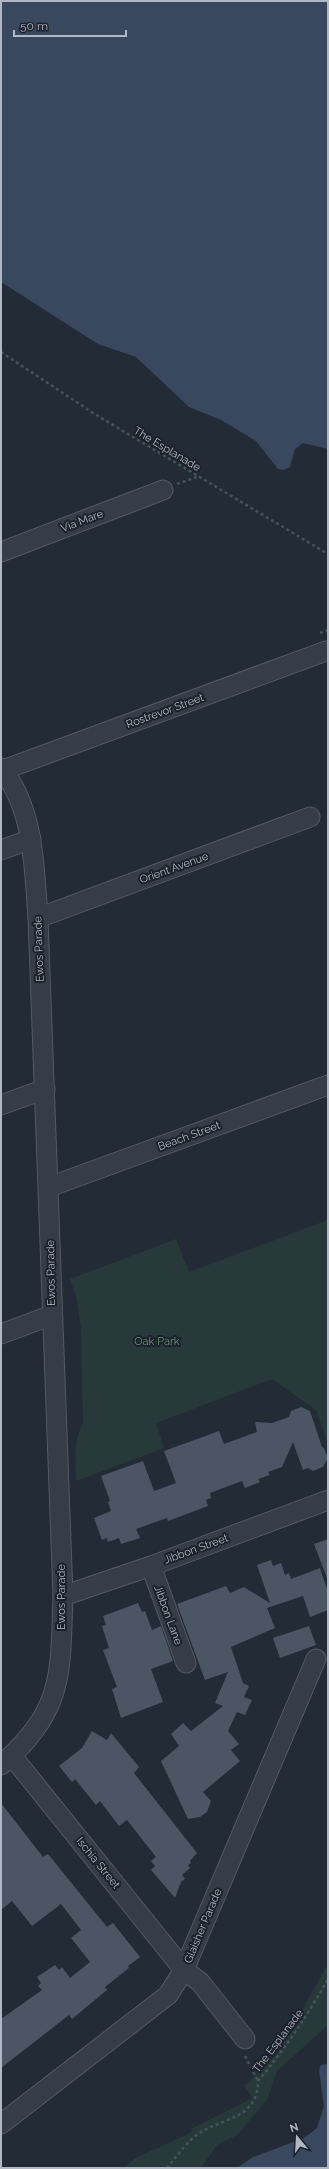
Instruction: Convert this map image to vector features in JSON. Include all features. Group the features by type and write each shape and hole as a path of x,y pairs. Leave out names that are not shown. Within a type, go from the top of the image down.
{"street":[{"name":"Via Mare","path":"1,552 163,490"},
{"name":"Rostrevor Street","path":"2,769 326,651"},
{"name":"Ewos Parade","path":"2,769 20,803 31,839 38,918 63,1596 60,1669 54,1696 44,1717 6,1760"},
{"name":"Orient Avenue","path":"38,918 310,817"},
{"path":"1,850 31,839"},
{"name":"Beach Street","path":"49,1187 328,1085"},
{"path":"1,1105 44,1089"},
{"path":"1,1334 52,1315"},
{"name":"Jibbon Street","path":"63,1596 151,1566 328,1500"},
{"name":"Jibbon Lane","path":"151,1566 186,1663"},
{"name":"Glaisher Parade","path":"1,2124 168,1995 184,1970 316,1659"},
{"name":"Ischia Street","path":"6,1760 184,1970 200,1982 245,2039"}],"path":[{"name":"The Esplanade","path":"1,352 197,477 328,554"},
{"path":"163,490 197,477"},
{"path":"320,633 328,630"},
{"name":"The Esplanade","path":"167,2168 200,2132 231,2120 245,2111 258,2092 258,2081 280,2055 306,2018 328,1979"},
{"path":"245,2039 245,2059 258,2081"}],"green space":[{"name":"Oak Park","path":"328,1220 328,1443 316,1410 272,1379 156,1423 164,1448 76,1481 76,1444 83,1423 81,1329 77,1300 70,1279 176,1239 189,1272"},
{"path":"328,1964 328,2025 277,2071 267,2100 237,2135 217,2145 201,2168 124,2168 135,2158 186,2135 192,2131 191,2129 253,2098 244,2086 277,2054"}],"water":[{"path":"1,1 328,1 328,449 303,443 295,449 290,467 283,470 278,469 256,441 221,420 189,407 136,357 98,344 1,282"},
{"path":"328,2064 328,2168 237,2168 253,2157 304,2138 317,2128 324,2106 319,2070 321,2065"}],"building":[{"path":"301,1407 310,1411 322,1447 324,1448 328,1458 323,1467 313,1471 308,1468 303,1470 293,1442 282,1467 268,1472 270,1475 258,1479 260,1482 245,1488 242,1481 210,1493 211,1498 206,1500 208,1506 168,1521 167,1518 136,1529 140,1538 121,1544 119,1538 108,1542 107,1538 102,1540 94,1518 111,1511 108,1502 110,1501 101,1476 143,1461 154,1491 176,1483 164,1451 219,1431 224,1444 257,1432 255,1422 272,1423 289,1417 291,1411"},
{"path":"328,1539 328,1578 327,1578 314,1544"},
{"path":"271,1560 273,1566 281,1563 285,1575 289,1573 291,1579 320,1568 328,1592 328,1610 310,1617 303,1596 267,1608 275,1628 231,1647 243,1683 249,1686 244,1697 252,1700 245,1715 237,1712 228,1731 239,1744 231,1750 240,1761 203,1792 211,1801 207,1812 200,1817 188,1819 161,1761 179,1746 171,1734 183,1723 191,1731 223,1706 215,1703 228,1672 205,1680 177,1604 226,1586 230,1593 244,1587 270,1603 257,1565"},
{"path":"138,1603 142,1612 145,1611 152,1630 161,1626 173,1661 151,1669 163,1702 121,1718 112,1689 117,1687 103,1650 109,1648 102,1626 106,1625 103,1616"},
{"path":"309,1626 316,1645 280,1658 273,1638"},
{"path":"92,1731 107,1740 111,1733 139,1767 134,1773 197,1853 188,1865 190,1868 182,1875 185,1879 181,1882 175,1898 151,1870 155,1866 151,1861 156,1857 127,1820 119,1826 100,1801 96,1805 75,1779 72,1782 59,1766 82,1748"},
{"path":"1,1803 43,1857 48,1854 107,1927 113,1923 140,1957 105,1987 107,1990 72,2019 69,2015 1,2068 1,2019 42,1990 38,1986 41,1983 37,1977 55,1965 59,1970 62,1967 70,1978 90,1962 71,1938 81,1930 61,1904 32,1926 12,1901 1,1910"}]}
